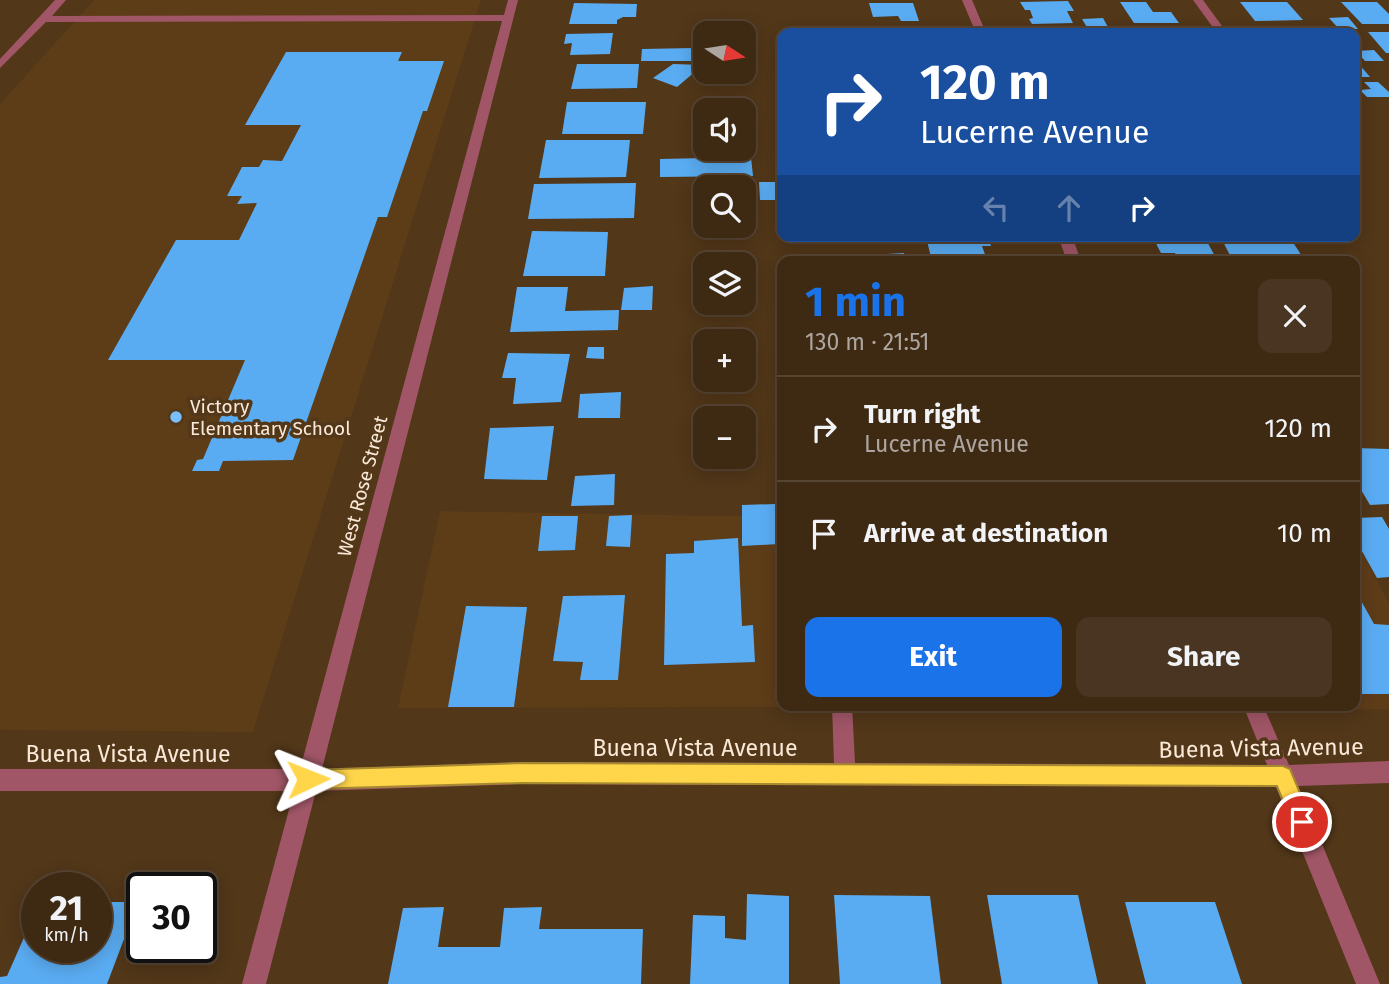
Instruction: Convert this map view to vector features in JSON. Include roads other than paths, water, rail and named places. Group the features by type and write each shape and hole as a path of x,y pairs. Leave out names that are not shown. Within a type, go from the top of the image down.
{"street":[{"path":"0,65 61,0"},
{"path":"967,0 979,28"},
{"path":"1198,0 1218,28"},
{"path":"43,19 510,9"},
{"name":"West Rose Street","path":"254,984 510,9"},
{"path":"842,711 845,775"},
{"path":"1256,711 1368,984"},
{"name":"Buena Vista Avenue","path":"0,780 308,779 522,773 1283,776 1389,772"}],"place":[{"name":"Victory Elementary School","path":"176,417"}]}
